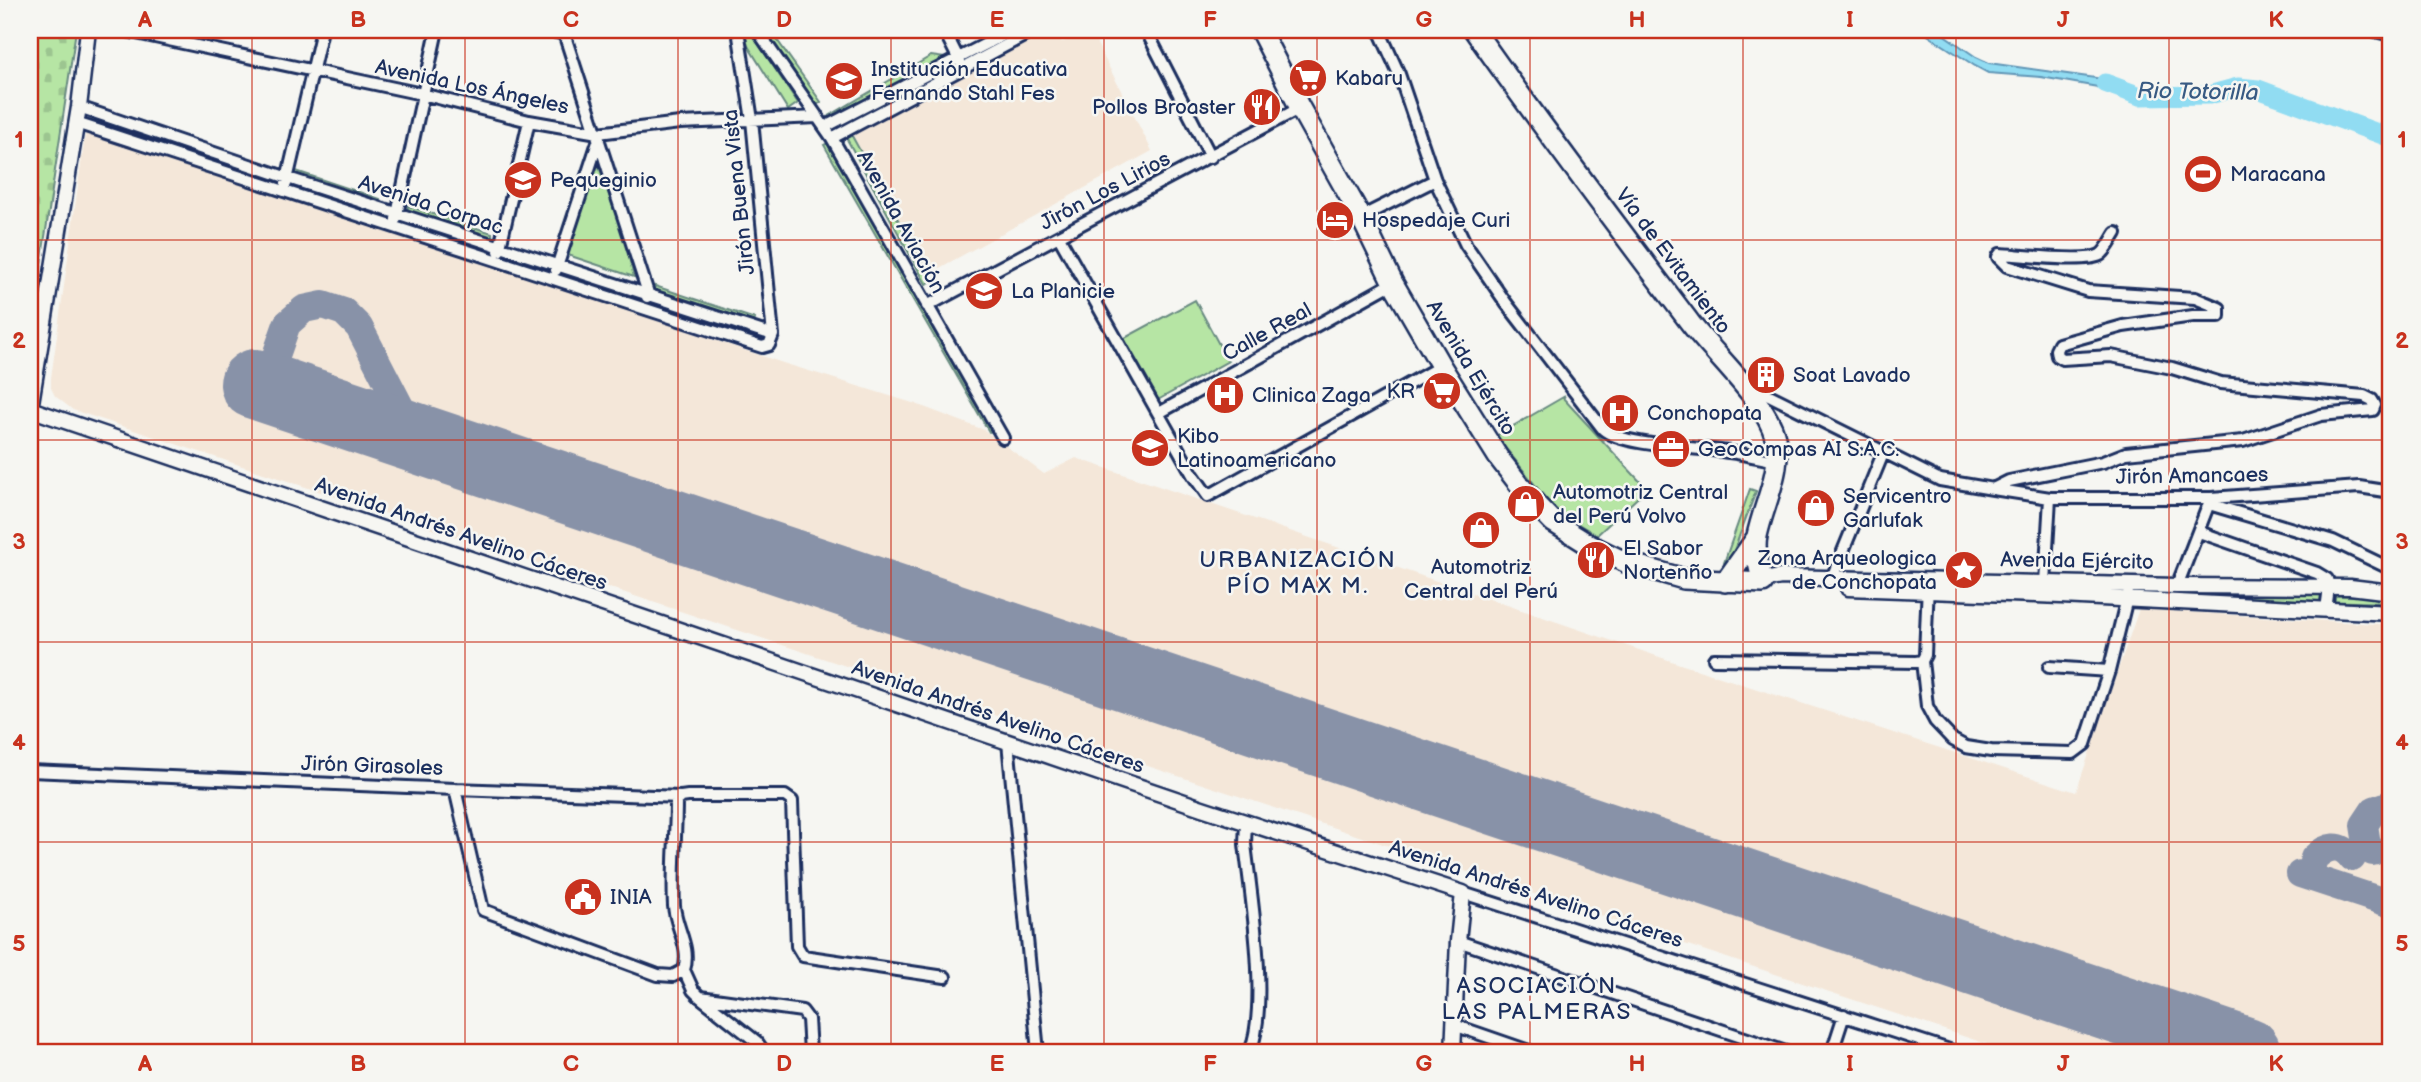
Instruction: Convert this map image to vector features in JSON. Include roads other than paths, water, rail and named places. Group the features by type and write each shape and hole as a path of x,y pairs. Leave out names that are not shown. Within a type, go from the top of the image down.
{"highway":[{"name":"Avenida Ejército","path":"1260,30 1361,217 1393,284 1498,457 1529,497 1553,522 1588,544 1625,562 1684,579 1763,583"},
{"name":"Vía de Evitamiento","path":"1474,30 1544,129 1706,344 1763,412 1772,429 1777,461 1757,537 1757,560 1763,583"},
{"name":"Vía de Evitamiento","path":"1725,582 1757,537"}],"street":[{"path":"30,411 89,30"},
{"name":"Avenida Los Ángeles","path":"122,30 422,94 598,136 680,123 818,117"},
{"path":"284,192 322,30"},
{"path":"395,226 437,30"},
{"path":"546,30 564,32 648,293 643,309"},
{"name":"Jirón Buena Vista","path":"738,30 752,120 773,335"},
{"name":"Avenida Aviación","path":"757,30 832,138 1003,438"},
{"path":"944,30 960,63"},
{"path":"832,138 1013,30"},
{"path":"825,127 1035,30"},
{"path":"1146,30 1211,157"},
{"path":"1379,30 1399,74 1435,180 1466,245 1506,303 1609,434 1777,461"},
{"path":"2375,31 2391,35"},
{"name":"Avenida Corpac","path":"76,123 755,346 765,346 771,342 773,335 397,214 79,107"},
{"name":"Jirón Los Lirios","path":"927,306 1300,108"},
{"path":"496,260 529,121"},
{"path":"554,279 598,136"},
{"path":"1361,217 1435,180"},
{"path":"1993,489 2008,481 2103,462 2126,453 2243,441 2321,415 2373,410 2375,405 2372,400 2364,396 2221,383 2172,368 2111,356 2062,359 2057,356 2059,344 2096,332 2193,316 2219,316 2219,309 2195,299 2088,290 2007,266 1998,257 2000,254 2071,258 2101,255 2116,233"},
{"path":"1059,237 1193,475 1208,496 1441,366"},
{"name":"Calle Real","path":"1159,413 1393,284"},
{"name":"Jirón Amancaes","path":"1737,379 1940,480 2050,498 2210,501 2359,487 2391,492"},
{"name":"Avenida Andrés Avelino Cáceres","path":"30,411 1246,822 1956,1052"},
{"path":"1832,578 1884,451"},
{"path":"2045,583 2050,498"},
{"path":"2178,586 2210,501 2333,541 2391,569"},
{"path":"2199,532 2317,573 2326,579 2329,587 2326,610"},
{"name":"Avenida Ejército","path":"1763,583 1781,578 1832,578 1928,586 2129,592 2178,586 2350,587 2391,592"},
{"name":"Avenida Ejército","path":"1763,583 1782,586 2045,583 2326,610 2391,613"},
{"path":"1928,586 1925,655 1922,661 1927,706 1935,721 1953,740 1965,747 2016,753 2073,753 2081,750 2109,671 2129,592"},
{"path":"1714,659 1922,661"},
{"path":"2049,667 2109,671"},
{"path":"1008,742 1038,1052"},
{"name":"Jirón Girasoles","path":"30,771 455,789 483,910 658,975 673,976 684,970"},
{"path":"455,789 681,797 785,796 792,801 797,946 803,956 945,977"},
{"path":"681,797 676,802 674,908 686,949 687,961 684,970 693,990 757,1042 764,1052"},
{"path":"1246,822 1245,844 1258,992 1255,1040 1250,1052"},
{"path":"1452,1052 1463,893"},
{"path":"1458,941 1786,1052"},
{"path":"700,997 802,1011 808,1019 810,1052"},
{"path":"1832,1052 1844,1015"},
{"path":"1454,1025 1532,1052"}],"water":[{"path":"1920,30 1937,30 1989,63 2103,79 2128,86 2128,95 2041,77 1988,73"}],"waterway":[{"name":"Rio Totorilla","path":"2105,83 2140,96 2209,95 2238,87 2258,89 2391,138"}],"place":[{"name":"Kabaru","path":"1308,78"},
{"name":"Institución Educativa Fernando Stahl Fes","path":"844,81"},
{"name":"Pollos Broaster","path":"1262,107"},
{"name":"Maracana","path":"2203,174"},
{"name":"Pequeginio","path":"523,180"},
{"name":"Hospedaje Curi","path":"1335,220"},
{"name":"La Planicie","path":"984,291"},
{"name":"Soat Lavado","path":"1766,375"},
{"name":"KR","path":"1442,391"},
{"name":"Clinica Zaga","path":"1225,395"},
{"name":"Conchopata","path":"1620,413"},
{"name":"Kibo Latinoamericano","path":"1150,448"},
{"name":"GeoCompas AI S.A.C.","path":"1671,449"},
{"name":"Automotriz Central del Perú Volvo","path":"1526,504"},
{"name":"Servicentro Garlufak","path":"1816,508"},
{"name":"Automotriz Central del Perú","path":"1481,530"},
{"name":"El Sabor Nortenño","path":"1596,560"},
{"name":"Zona Arqueologica de Conchopata","path":"1964,570"},
{"name":"INIA","path":"583,897"}],"district":[{"name":"URBANIZACIÓN PÍO MAX M.","path":"1298,573"},
{"name":"ASOCIACIÓN LAS PALMERAS","path":"1537,999"}]}
